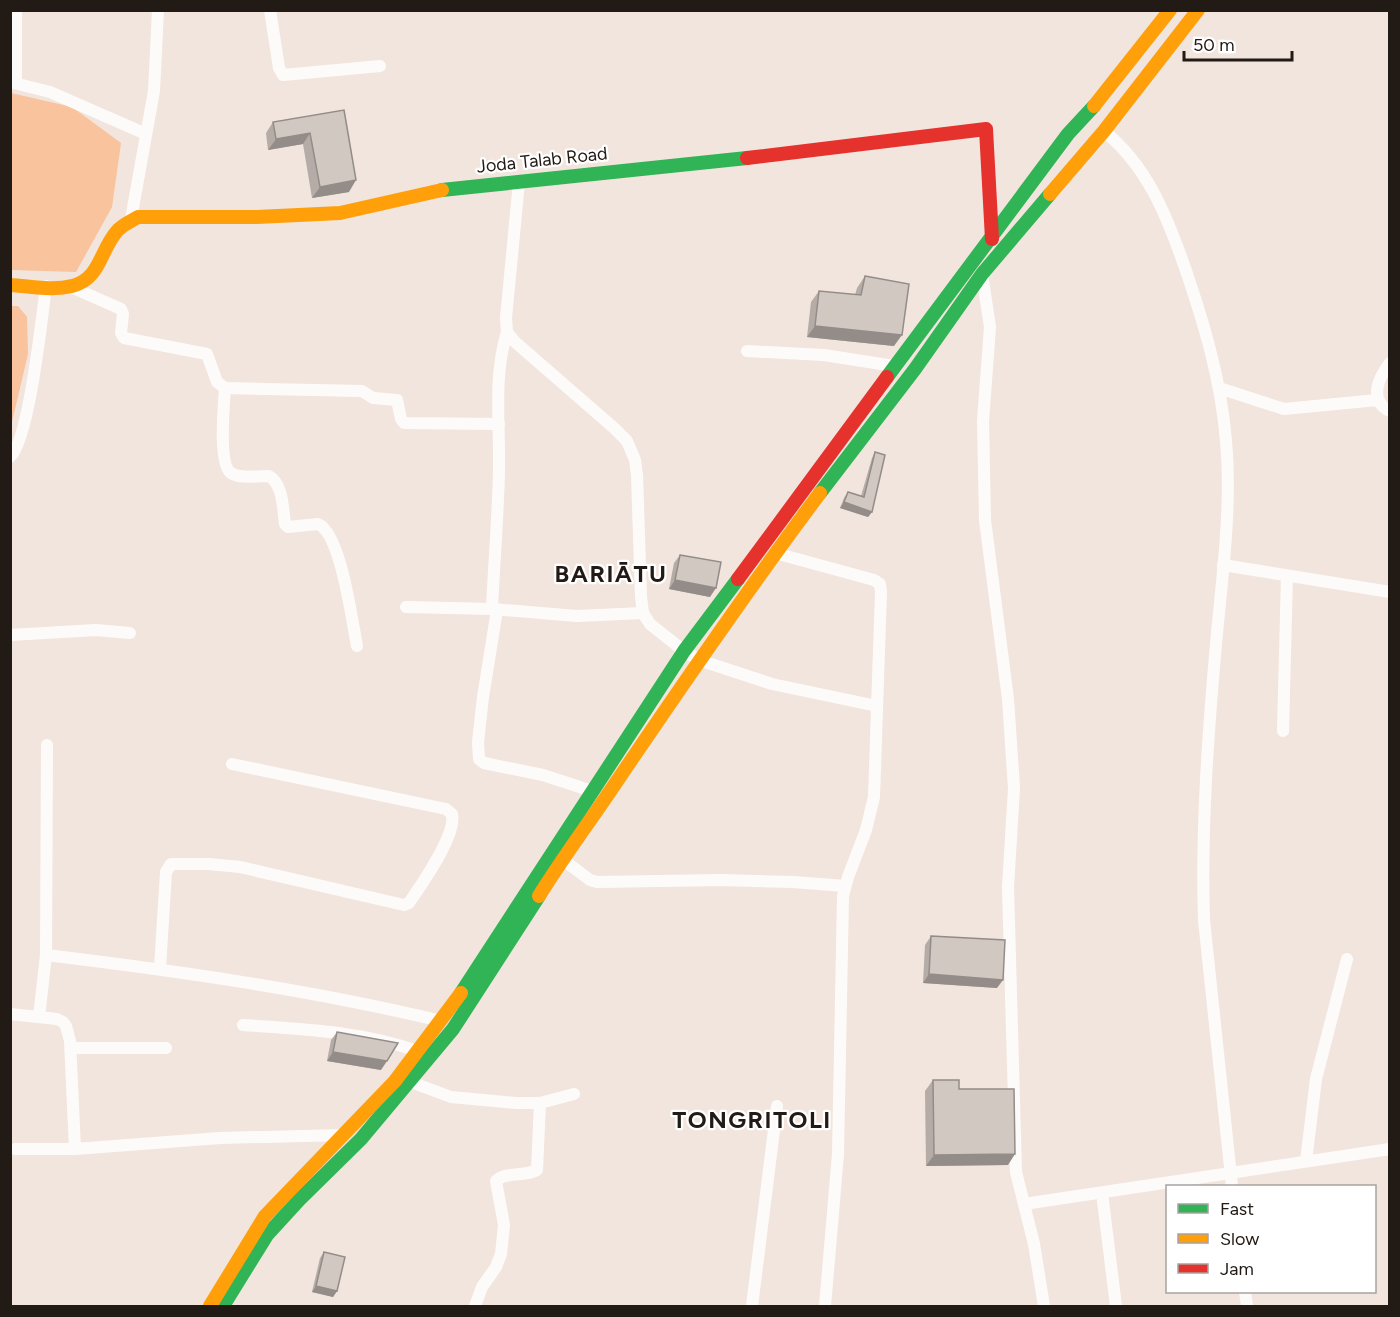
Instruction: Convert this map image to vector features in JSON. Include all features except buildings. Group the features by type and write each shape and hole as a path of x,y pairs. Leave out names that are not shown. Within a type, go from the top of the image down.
{"main road":[{"path":"210,1306 265,1216 394,1081 441,1021 684,651 1068,134 1093,107 1170,10"},
{"path":"223,1306 267,1235 361,1139 442,1043 469,1006 562,859 775,553 860,438 915,369 982,274 1104,131 1198,10"},
{"name":"Joda Talab Road","path":"131,219 149,216 257,217 340,213 467,186 815,151 986,129 991,237 1000,253"},
{"path":"10,285 69,286 80,284 89,279 97,268 118,228 131,219"}],"street":[{"path":"16,10 13,82 50,92 146,134"},
{"path":"131,219 154,91 158,10"},
{"path":"270,10 279,68 283,75 380,66"},
{"path":"1104,131 1135,161 1166,217 1200,312 1219,388 1227,487 1211,706 1203,888 1204,920 1232,1185"},
{"path":"519,182 506,318 507,332 500,360 494,610 478,742 478,759 484,763 543,775 592,791"},
{"path":"982,274 990,327 983,421 986,520 1008,699 1014,788 1008,887 1016,1172 1034,1244 1044,1306"},
{"path":"10,457 20,443 26,417 46,286"},
{"path":"69,286 121,309 123,314 121,333 124,338 207,354 217,382 225,388 362,391 373,398 397,400 401,419 406,423 499,424"},
{"path":"507,332 518,345 627,441 632,451 637,475 643,613 657,631 699,660 772,684 877,706"},
{"path":"747,351 824,355 894,366"},
{"path":"1389,363 1378,384 1377,400 1380,406 1389,411"},
{"path":"225,388 224,453 227,469 234,475 273,478 278,485 285,524 288,527 318,524 326,530 344,576 357,646"},
{"path":"1219,388 1284,409 1377,400"},
{"path":"775,553 874,580 879,584 881,592 874,797 866,830 845,886 838,1154 825,1306"},
{"path":"1223,565 1389,592"},
{"path":"1283,731 1287,576"},
{"path":"406,607 577,616 643,613"},
{"path":"10,635 96,630 130,633"},
{"path":"39,1017 46,955 47,745"},
{"path":"160,968 166,872 171,864 240,867 404,905 408,903 436,861 453,820 452,814 446,809 232,764"},
{"path":"562,859 597,882 721,880 845,886"},
{"path":"46,955 160,968 360,1002 441,1021"},
{"path":"1306,1161 1316,1079 1347,959"},
{"path":"10,1014 63,1022 68,1032 71,1048 75,1149"},
{"path":"243,1026 341,1033 376,1039 417,1051"},
{"path":"71,1048 166,1048"},
{"path":"408,1081 451,1097 516,1103 540,1103 574,1094"},
{"path":"476,1306 482,1287 496,1267 501,1254 503,1220 496,1181 501,1177 537,1170 540,1103"},
{"path":"752,1306 777,1106"},
{"path":"15,1149 75,1149 220,1138 343,1135"},
{"path":"1024,1204 1389,1149"},
{"path":"1102,1192 1116,1306"}],"shaded area":[{"path":"11,93 72,107 121,143 112,207 76,272 11,270"},
{"path":"11,306 18,306 27,317 28,354 11,426"}],"traffic: fast":[{"path":"887,377 1068,134 1094,106"},
{"path":"442,190 747,158"},
{"path":"820,493 915,369 982,274 1050,194"},
{"path":"461,993 684,651 738,579"},
{"path":"223,1306 267,1235 361,1139 453,1029 539,896"}],"traffic: slow":[{"path":"1094,106 1170,10"},
{"path":"1050,194 1104,131 1198,10"},
{"path":"10,285 57,288 82,282 95,270 118,230 138,217 257,217 340,213 442,190"},
{"path":"539,896 715,639 820,493"},
{"path":"210,1306 265,1216 395,1081 461,993"}],"traffic: jam":[{"path":"747,158 986,129 992,239"},
{"path":"738,579 887,377"}],"district":[{"name":"BARIĀTU","path":"611,573"},
{"name":"TONGRITOLI","path":"752,1119"}]}
